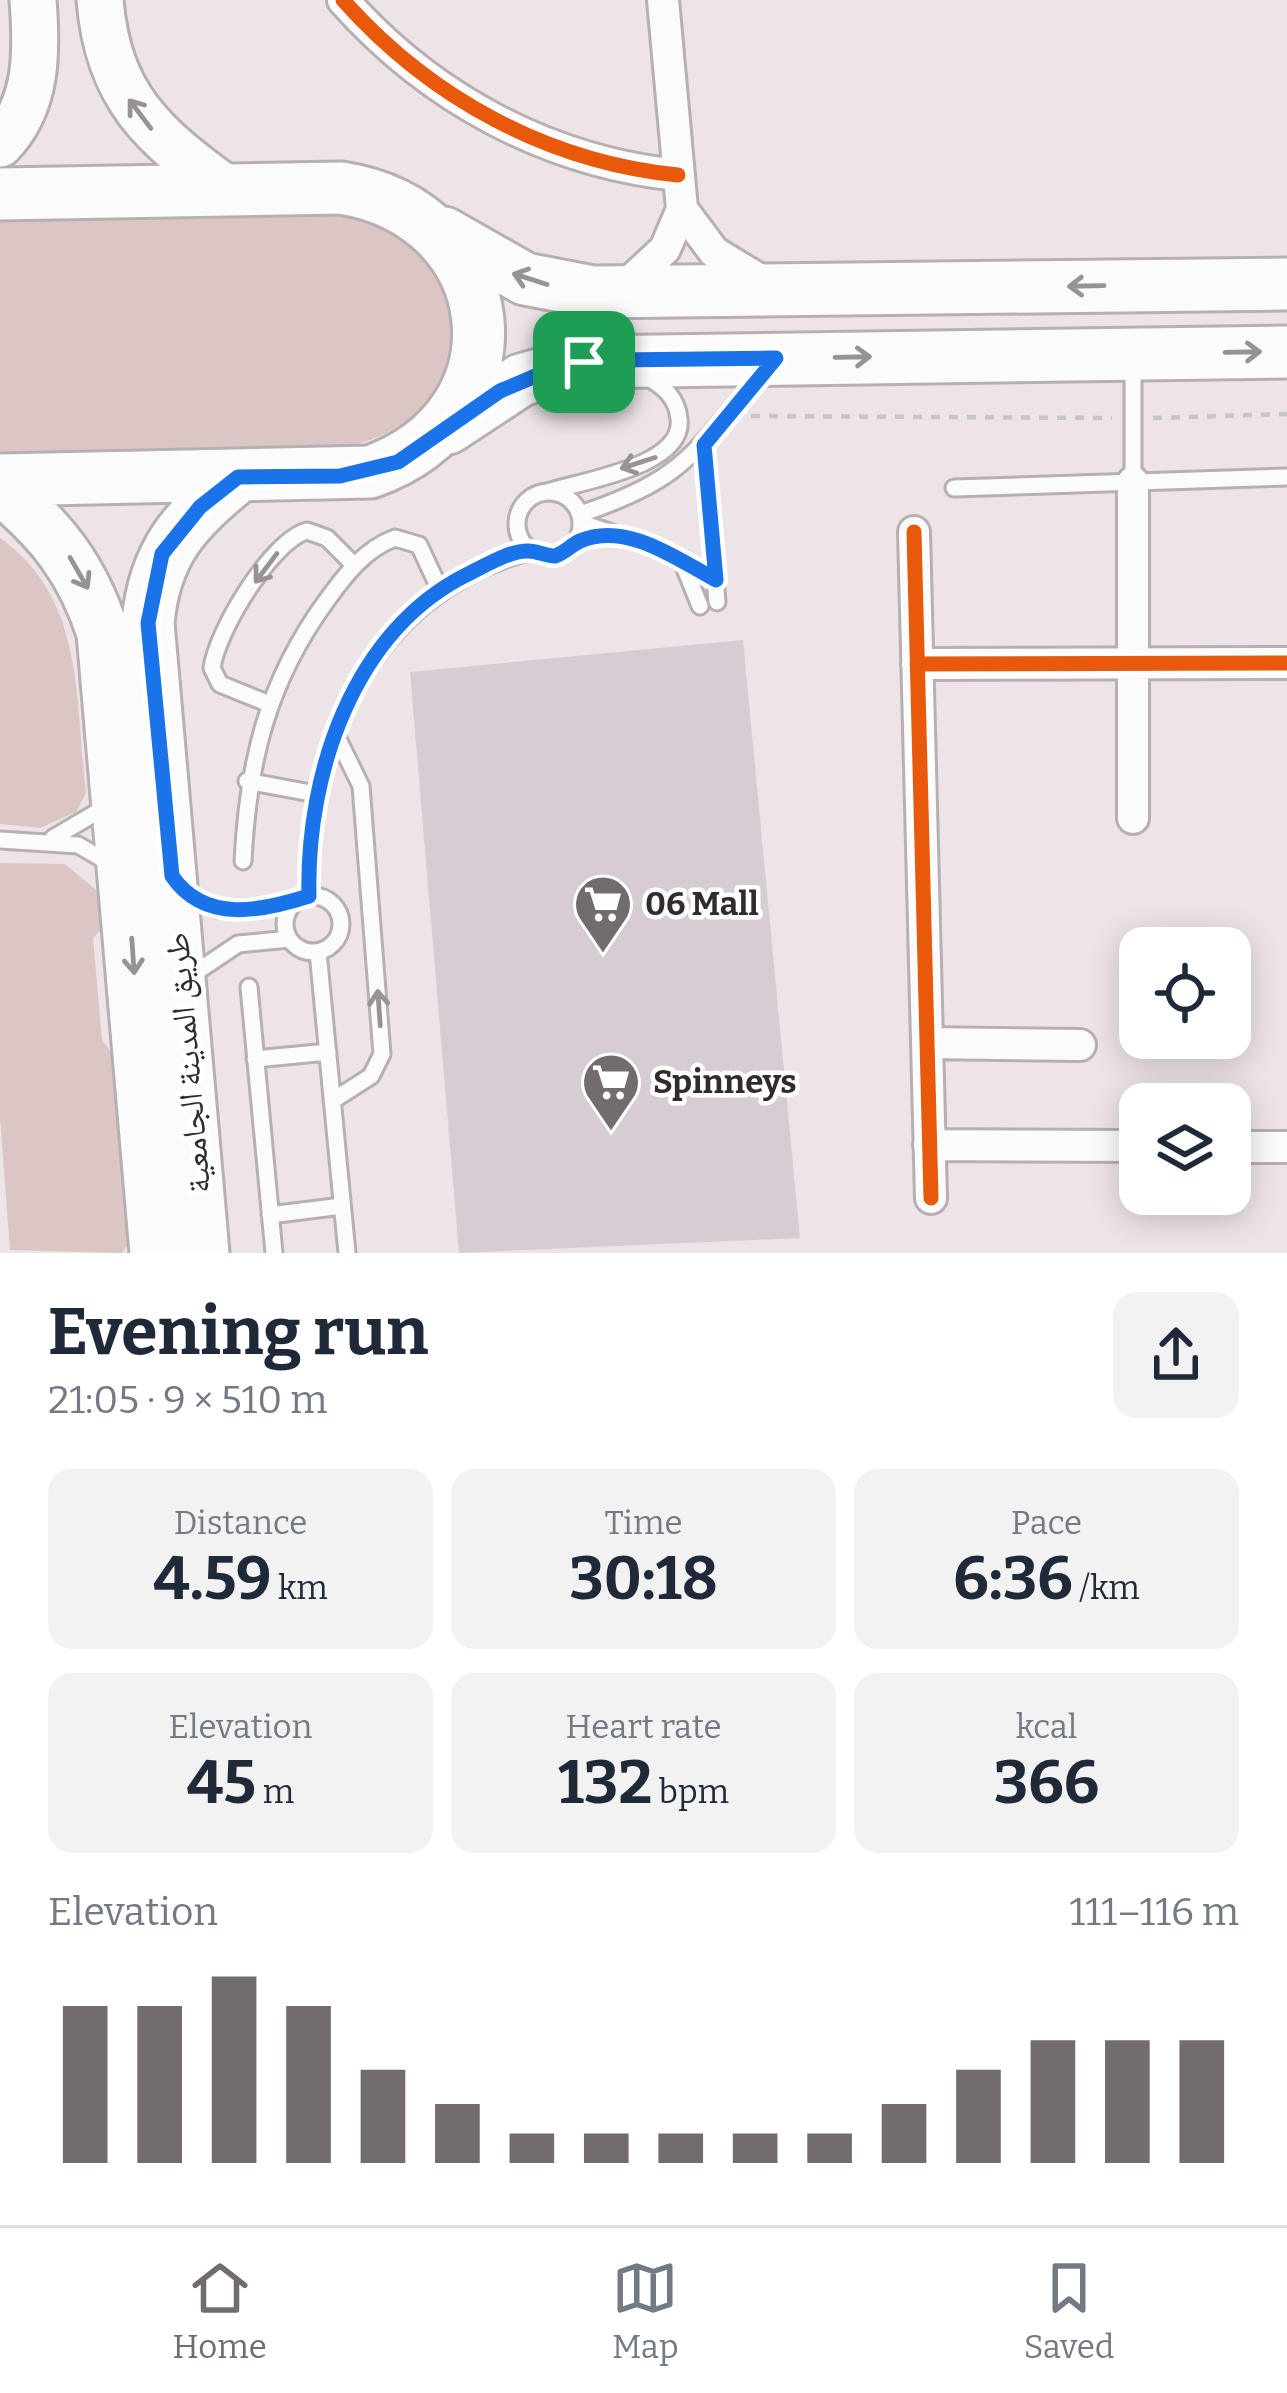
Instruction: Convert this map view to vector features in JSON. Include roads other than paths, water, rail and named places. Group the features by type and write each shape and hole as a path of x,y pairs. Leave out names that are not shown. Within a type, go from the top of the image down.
{"main road":[{"path":"0,144 25,104 34,77 33,0"},
{"path":"100,0 108,55 131,103 166,142 228,190"},
{"path":"0,194 341,188 374,193 525,280 617,291 1287,284"},
{"path":"424,446 462,398 479,339 475,297 460,259 433,226"},
{"path":"0,484 370,472 424,446 521,380 584,362 1287,352"},
{"name":"طريق المدينة الجامعية","path":"156,1253 149,876 151,586 162,554 179,529 238,477"},
{"name":"طريق المدينة الجامعية","path":"0,484 51,532 92,596 110,670 121,795 182,990 203,1253"}],"street":[{"path":"343,0 418,69 506,127 586,160 678,175"},
{"path":"663,0 682,209 728,263 776,289"},
{"path":"617,291 652,266 682,209"},
{"path":"1132,482 1133,818"},
{"path":"914,532 931,1198"},
{"path":"917,664 1287,664"},
{"path":"926,1043 1080,1045"},
{"path":"929,1145 1119,1146"},
{"path":"1251,1147 1287,1147"}],"lane":[{"path":"1132,354 1132,482"},
{"path":"581,519 649,489 704,445 776,358"},
{"path":"482,567 517,527 528,500 653,459 674,445 680,420 670,393 616,360"},
{"path":"682,562 709,604 716,580 704,445"},
{"path":"954,488 1287,477"},
{"path":"547,492 567,497 581,519 716,580"},
{"path":"576,542 581,519"},
{"path":"517,527 531,550"},
{"path":"267,703 220,684 212,668 246,595 268,561 297,534 318,532 354,566"},
{"path":"309,896 316,794 335,733 378,654 439,588 482,567 531,550 555,556 576,542 624,536"},
{"path":"243,862 247,781 267,703 302,635 354,566 383,543 408,539 427,555 439,588"},
{"path":"332,1101 370,1076 382,1054 361,786 335,733"},
{"path":"247,781 316,794"},
{"path":"51,839 99,814 121,795"},
{"path":"0,840 51,839 78,845 216,909 291,906 309,896 332,903 341,924 335,942 318,952 296,948 284,922 291,906"},
{"path":"341,924 372,923"},
{"path":"182,990 189,976 221,950 289,939"},
{"path":"318,952 347,1253"},
{"path":"248,986 274,1253"},
{"path":"255,1059 328,1052"},
{"path":"270,1215 342,1206"}],"place":[{"name":"06 Mall","path":"603,955"},
{"name":"Spinneys","path":"611,1133"}]}
